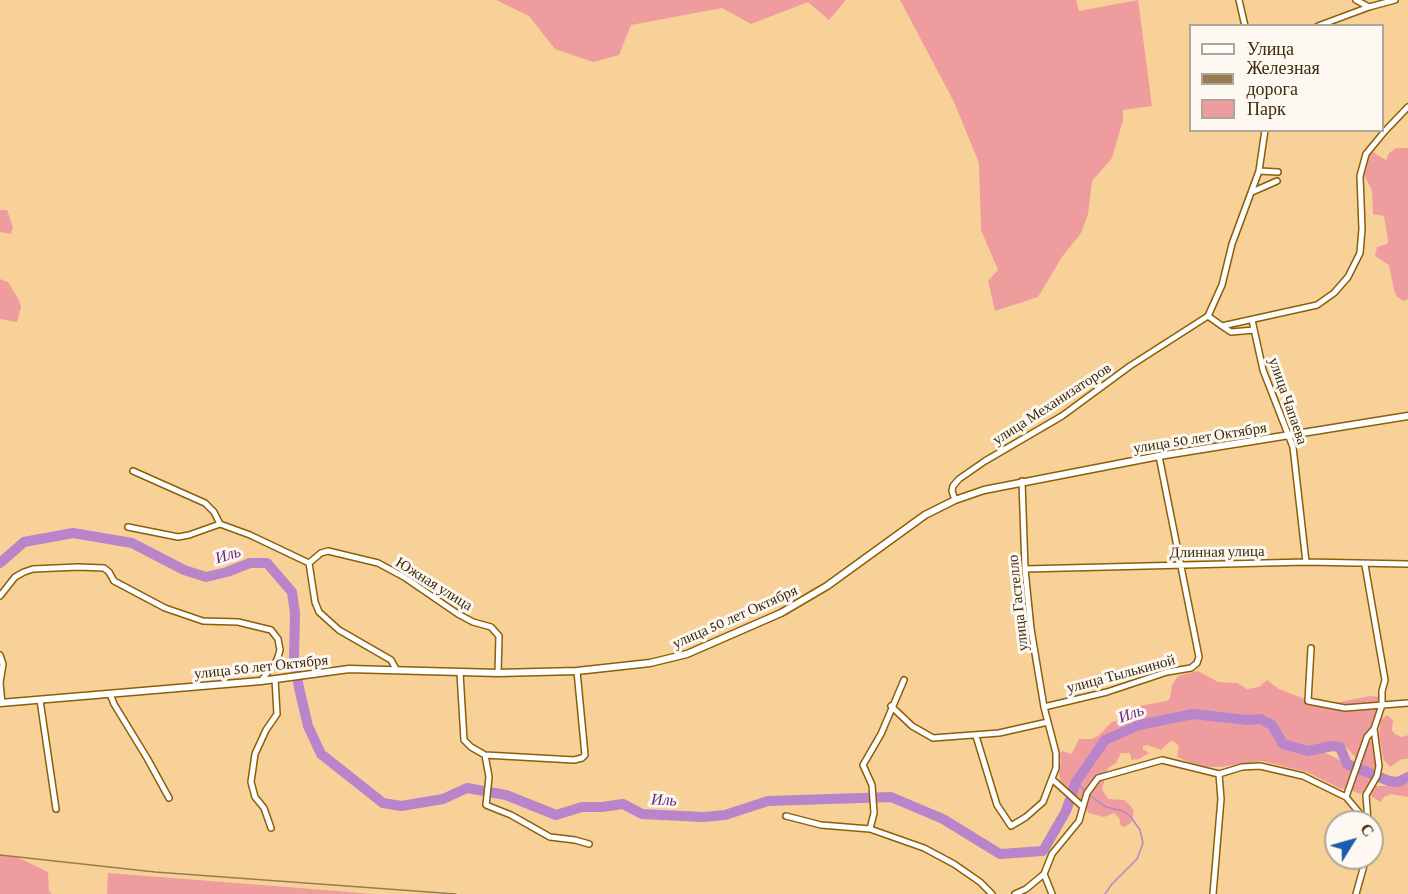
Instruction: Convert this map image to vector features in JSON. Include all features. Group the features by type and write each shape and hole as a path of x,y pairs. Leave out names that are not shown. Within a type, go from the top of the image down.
{"street":[{"path":"1239,0 1245,24"},
{"path":"1356,0 1369,7"},
{"path":"1323,24 1395,0"},
{"path":"1384,131 1408,106"},
{"path":"1254,330 1231,332 1208,316 1222,285 1232,244 1259,171 1265,132"},
{"path":"1222,326 1317,305 1334,293 1348,277 1360,254 1362,229 1360,176 1366,154 1383,132"},
{"path":"1259,171 1278,172"},
{"path":"1252,192 1277,181"},
{"name":"улица Механизаторов","path":"955,500 952,491 959,479 1062,416 1130,366 1208,316"},
{"name":"улица Чапаева","path":"1252,320 1263,370 1293,447 1306,562"},
{"name":"улица 50 лет Октября","path":"1,703 261,681 349,669 498,673 577,671 650,663 687,654 781,613 827,586 925,515 955,500 984,490 1160,456 1408,416"},
{"path":"1160,456 1180,565"},
{"path":"133,471 205,502 214,512 220,524"},
{"name":"улица Гастелло","path":"976,736 997,805 1011,826 1026,818 1043,802 1056,768 1056,753 1044,707 1031,629 1022,481"},
{"path":"128,527 178,537 220,524 250,535 309,563 315,602 319,612 344,634 391,660 396,669"},
{"name":"Южная улица","path":"309,563 321,553 328,551 378,563 404,577 458,614 473,622 491,627 499,636 498,673"},
{"name":"Длинная улица","path":"1026,569 1306,562 1365,565 1408,564"},
{"name":"улица Тылькиной","path":"1044,707 1107,692 1167,672 1191,668 1197,663 1199,657 1180,565"},
{"path":"1346,797 1367,737 1374,729 1382,705 1385,672 1365,565"},
{"path":"0,596 15,576 33,569 104,568 114,581 165,608 203,621 238,622 271,630 278,639 280,650 277,660 261,681"},
{"path":"1311,648 1308,701 1345,708 1408,703"},
{"path":"0,655 3,664 0,683 1,703"},
{"path":"460,673 464,740 485,755 574,760 582,758 585,754 577,671"},
{"path":"271,828 264,808 255,797 251,782 255,754 266,730 277,714 279,679"},
{"path":"870,829 874,813 872,785 863,765 881,734 904,680"},
{"path":"110,694 169,798"},
{"path":"40,700 56,810"},
{"path":"891,706 912,726 933,738 999,734 1048,722"},
{"path":"1367,810 1366,795 1377,776 1379,766 1374,729"},
{"path":"485,755 489,777 486,805 511,815 550,837 589,844"},
{"path":"1015,894 1026,889 1044,874 1052,854 1079,821 1090,787 1098,778 1162,760 1219,774 1242,767 1275,768 1303,776 1346,797 1357,810"},
{"path":"1213,894 1221,799 1219,774"},
{"path":"1053,780 1082,806"},
{"path":"786,816 820,825 870,829 924,848 954,864 980,882 992,894"},
{"path":"1356,894 1363,870"},
{"path":"1044,874 1052,894"}],"green space":[{"path":"496,0 846,0 829,20 808,2 751,24 722,8 631,25 619,55 593,62 555,49 529,16"},
{"path":"900,0 1076,0 1079,11 1138,0 1152,106 1123,110 1123,120 1112,158 1092,181 1088,214 1081,233 1062,257 1038,297 995,311 988,281 998,270 981,230 979,163 954,102"},
{"path":"1396,148 1408,148 1408,299 1404,301 1397,297 1394,290 1389,265 1375,256 1377,247 1387,244 1388,240 1384,216 1373,214 1372,190 1363,173 1371,151 1386,160 1389,153"},
{"path":"0,210 7,210 13,227 11,234 0,232"},
{"path":"0,279 8,282 19,300 21,307 17,322 0,319"},
{"path":"1198,671 1218,682 1237,683 1247,689 1259,687 1267,680 1279,689 1302,698 1336,703 1370,696 1380,697 1374,726 1356,758 1346,747 1325,743 1321,751 1338,759 1352,771 1345,788 1341,789 1307,772 1262,761 1220,767 1201,767 1177,757 1179,746 1173,741 1161,750 1147,745 1143,746 1143,749 1149,753 1139,759 1131,760 1129,753 1121,753 1116,763 1108,768 1102,789 1108,799 1124,800 1130,805 1134,811 1131,823 1124,827 1121,826 1119,818 1114,813 1104,817 1089,813 1060,782 1060,754 1062,751 1072,754 1079,739 1091,739 1098,736 1112,722 1124,719 1139,706 1167,701 1170,698 1172,685 1178,676"},
{"path":"1387,715 1393,720 1392,730 1395,734 1402,737 1408,735 1408,759 1402,759 1390,767 1383,759 1379,733 1381,720"},
{"path":"1369,741 1372,742 1377,761 1367,791 1360,794 1351,790"},
{"path":"1408,779 1408,797 1391,794 1380,802 1371,796 1370,793 1374,786 1396,786"},
{"path":"0,855 17,857 48,872 49,891 52,894 0,894"},
{"path":"108,873 338,891 372,894 107,894"}],"waterway":[{"name":"Иль","path":"0,563 24,542 73,533 132,543 184,570 206,577 250,563 267,563 292,592 295,613 294,656 299,688 308,726 321,754 383,803 401,806 443,799 467,788 506,795 556,815 582,807 623,804 642,814 703,817 725,815 768,801 891,797 943,819 1000,854 1043,851 1066,811 1076,782 1105,740 1139,725 1193,714 1248,720 1260,719 1272,725 1283,744 1308,751 1332,746 1340,747 1347,764 1389,781 1398,782 1408,777"},
{"path":"1076,782 1085,791"},
{"path":"1088,794 1106,807 1123,811 1131,817 1140,830 1143,843 1137,859 1105,894"}],"railway":[{"path":"0,855 155,872 456,894"}]}
